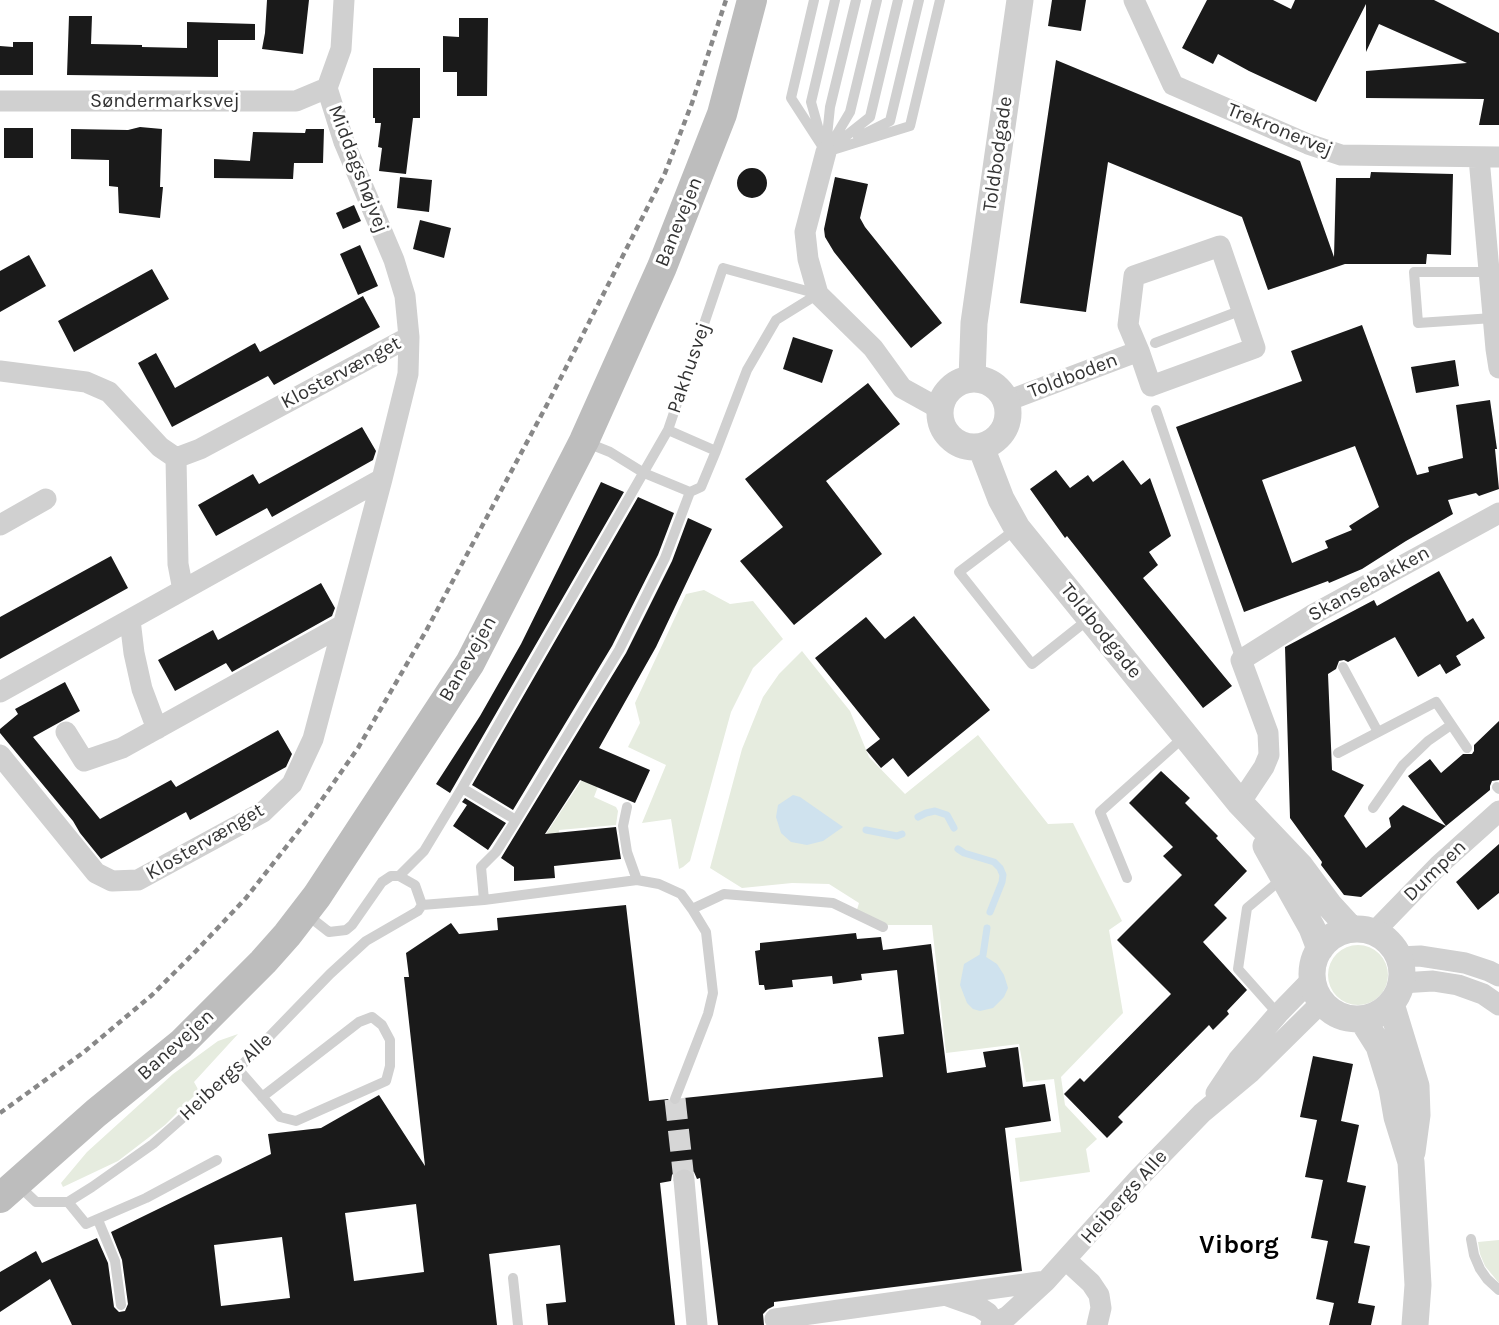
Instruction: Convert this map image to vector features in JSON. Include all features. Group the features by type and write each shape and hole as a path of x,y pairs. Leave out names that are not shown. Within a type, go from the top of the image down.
{"main road":[{"name":"Banevejen","path":"8,1191 181,1044 263,962 317,897 470,663 584,441 662,267 722,114 752,0"}],"street":[{"name":"Middagshøjvej","path":"344,0 341,49 327,88 344,142 394,260 405,296 409,337"},
{"name":"Toldbodgade","path":"972,379 974,323 1020,0"},
{"name":"Trekronervej","path":"1134,0 1173,85 1308,144 1341,154 1489,158"},
{"name":"Søndermarksvej","path":"0,101 296,101 327,88"},
{"name":"Pakhusvej","path":"826,152 805,232 808,259 818,294 873,348 902,388 940,409"},
{"path":"1489,158 1489,272 1499,368"},
{"name":"Toldboden","path":"1220,246 1256,348 1151,386 1147,347 1128,325 1134,276 1220,246"},
{"name":"Klostervænget","path":"0,755 96,873 111,880 138,880 262,812 292,784 313,739 382,479 408,374 409,337 200,449 176,458"},
{"name":"Toldboden","path":"1007,401 1147,347"},
{"path":"0,371 86,382 109,392 160,447 176,458 178,564 183,590"},
{"path":"972,379 986,381 999,389 1007,401 1009,416 1005,430 995,441 981,447 968,447 956,443 947,434 941,422 940,409 944,398 951,388 960,382 972,379"},
{"name":"Toldbodgade","path":"981,447 1001,500 1017,528 1240,803 1300,867 1329,905 1362,931"},
{"path":"0,692 382,479"},
{"path":"0,525 46,500"},
{"name":"Skansebakken","path":"1241,660 1317,620 1499,513"},
{"path":"130,620 142,688 157,729"},
{"path":"66,732 84,761 122,748 343,626"},
{"path":"1240,803 1264,767 1269,755 1268,733 1241,660"},
{"name":"Toldbodgade","path":"1240,803 1312,928 1320,949"},
{"name":"Dumpen","path":"1362,931 1499,811"},
{"path":"1415,1325 1418,1285 1411,1162 1417,1115 1416,1086 1397,981 1393,947 1384,938 1362,931 1334,936 1320,949 1315,958 1317,990 1340,1016 1362,1019 1383,1011 1397,981 1420,956 1465,963 1489,970 1499,976"},
{"path":"1397,981 1433,981 1458,985 1483,994 1499,1005"},
{"name":"Heibergs Alle","path":"1202,1113 1238,1060 1278,1014 1317,990"},
{"name":"Heibergs Alle","path":"945,1295 979,1307 988,1313 993,1324 1008,1316 1046,1281 1138,1179 1202,1113 1250,1073 1317,990"},
{"path":"1362,1019 1378,1046 1392,1088 1397,1117 1411,1162"},
{"path":"684,1180 697,1325"},
{"path":"1066,1260 1090,1282 1099,1295 1101,1308 1097,1325"},
{"name":"Heibergs Alle","path":"775,1319 1046,1281"}],"lane":[{"path":"814,0 791,98 826,152"},
{"path":"826,152 811,102 835,0"},
{"path":"826,152 830,107 856,0"},
{"path":"826,152 850,112 877,0"},
{"path":"826,152 870,117 898,0"},
{"path":"826,152 890,121 919,0"},
{"path":"826,152 910,126 940,0"},
{"name":"Pakhusvej","path":"716,451 668,430 723,268 818,294"},
{"path":"1489,272 1414,272 1418,323 1493,318"},
{"path":"484,900 481,867 496,852 619,650 665,558 690,492 701,487 747,370 776,320 818,294"},
{"path":"1147,347 1242,310"},
{"path":"1156,410 1241,660"},
{"path":"399,876 424,851 462,788 668,430"},
{"path":"584,441 610,452 644,473 690,492"},
{"path":"1017,528 959,572 1032,664 1090,618"},
{"path":"1343,667 1378,732"},
{"path":"1338,753 1436,702 1467,748"},
{"path":"1373,808 1403,765 1428,741 1451,725"},
{"path":"1127,878 1100,812 1185,736"},
{"path":"462,788 516,820"},
{"path":"627,807 623,826 627,852 638,880"},
{"path":"304,913 329,932 346,930 382,882 391,876 399,876 415,885 422,905 484,900 638,880 659,884 681,894 706,932 713,993 708,1014 675,1099"},
{"path":"1278,1014 1238,969 1247,908 1284,877"},
{"path":"692,909 724,894 833,903 882,927"},
{"name":"Heibergs Alle","path":"68,1202 153,1144 238,1069 330,974 366,941 418,911 422,905"},
{"path":"238,1069 262,1097 280,1117 296,1120 386,1081 390,1066 390,1040 382,1024 372,1017 359,1022 262,1097"},
{"path":"8,1191 36,1202 68,1202 86,1224 147,1198 217,1160"},
{"path":"98,1220 115,1261 121,1305"},
{"path":"1472,1239 1474,1255 1480,1269 1499,1290"},
{"path":"513,1278 518,1325"}],"shaded area":[{"path":"704,590 730,604 753,601 783,639 753,668 731,712 690,861 679,869 671,819 642,823 666,765 628,747 640,723 635,703 686,594"},
{"path":"802,651 850,711 869,757 905,794 978,735 1048,824 1073,823 1122,921 1109,930 1123,1013 1061,1077 1065,1105 1097,1139 1086,1149 1090,1172 1020,1182 1015,1138 1061,1132 1054,1079 1026,1082 1019,1044 946,1053 932,925 886,925 856,913 859,903 829,884 792,883 742,888 710,868 742,749 763,697 779,674"},
{"path":"601,751 610,755 594,797 616,807 618,811 616,825 559,830 556,856 507,863 520,842 534,852"},
{"path":"1358,945 1375,950 1383,958 1388,975 1383,992 1375,1000 1358,1005 1341,1000 1333,992 1328,975 1333,958 1341,950"},
{"path":"238,1034 194,1082 199,1091 165,1125 118,1161 63,1187 61,1183 87,1152 173,1074 218,1041"},
{"path":"1499,1240 1499,1283 1485,1266 1478,1242"}],"water":[{"path":"793,795 800,797 843,827 823,841 807,845 791,842 781,833 776,817 778,805"},
{"path":"979,955 997,964 1008,988 1004,997 993,1008 980,1011 973,1009 967,1003 960,985 964,964"}],"building":[{"path":"267,0 309,0 303,54 262,49"},
{"path":"1052,0 1086,0 1081,31 1048,26"},
{"path":"1207,0 1273,0 1291,9 1295,0 1434,0 1499,33 1499,125 1479,125 1484,99 1366,98 1366,71 1467,63 1379,24 1366,52 1366,4 1316,102 1218,54 1213,64 1182,48"},
{"path":"69,16 92,16 91,44 187,48 187,22 255,24 255,40 218,40 218,77 67,75"},
{"path":"459,18 488,18 487,96 457,96 457,72 443,72 443,36 459,37"},
{"path":"13,42 33,42 33,75 0,75 0,46 13,47"},
{"path":"1056,60 1300,161 1334,257 1336,178 1370,178 1371,172 1453,174 1451,255 1427,254 1426,264 1345,264 1268,290 1242,217 1108,162 1086,312 1020,303"},
{"path":"373,68 420,68 420,118 413,118 406,174 379,171 382,148 378,147 381,123 375,123 375,118 373,118"},
{"path":"140,127 162,129 160,187 163,187 160,218 119,213 118,187 109,186 109,160 71,159 71,129 128,130"},
{"path":"4,128 33,128 33,158 4,158"},
{"path":"306,129 324,129 323,163 294,163 293,179 214,178 214,159 250,161 253,132 305,133"},
{"path":"752,168 763,172 767,183 763,194 752,198 741,194 737,183 741,172"},
{"path":"400,177 432,180 429,212 397,208"},
{"path":"835,177 868,184 860,218 942,323 911,348 834,252 825,237 824,229"},
{"path":"354,205 361,221 343,229 336,213"},
{"path":"420,220 451,228 444,258 413,249"},
{"path":"360,245 378,286 358,295 340,254"},
{"path":"29,255 46,286 0,312 0,271"},
{"path":"152,269 169,299 74,352 58,321"},
{"path":"363,296 380,327 274,385 268,376 172,427 138,363 156,353 175,388 255,343 260,352"},
{"path":"1362,325 1417,475 1429,472 1428,467 1463,458 1456,405 1490,400 1497,449 1495,449 1499,489 1479,496 1476,493 1448,500 1453,514 1362,569 1329,583 1328,581 1244,612 1176,427 1302,381 1291,351","holes":["1355,446 1379,507 1349,526 1352,530 1325,541 1328,548 1292,563 1262,480"]},
{"path":"793,337 833,350 822,383 783,369"},
{"path":"1455,360 1459,386 1416,393 1411,367"},
{"path":"868,383 900,424 826,481 882,554 794,625 740,561 783,527 745,479"},
{"path":"362,427 376,451 373,460 272,517 267,508 216,536 198,505 253,474 259,484"},
{"path":"1123,460 1141,485 1150,478 1171,536 1149,552 1158,565 1143,578 1232,686 1203,708 1067,536 1065,538 1030,489 1056,470 1070,488 1088,475 1093,482"},
{"path":"601,482 624,492 450,793 436,784 480,716 521,644"},
{"path":"638,497 674,513 658,555 612,646 513,810 472,785"},
{"path":"688,518 712,529 656,647 599,748 650,770 635,803 580,780 545,834 616,827 621,859 554,866 555,878 514,881 514,867 501,858 626,653 672,561"},
{"path":"111,556 128,588 0,659 0,617"},
{"path":"1439,571 1467,622 1473,618 1485,638 1456,656 1461,665 1446,674 1440,664 1418,677 1395,637 1348,662 1339,661 1336,669 1328,674 1332,770 1364,785 1344,816 1366,848 1391,827 1389,818 1403,805 1446,826 1361,897 1344,895 1290,818 1285,647 1374,600 1377,606"},
{"path":"321,583 335,608 332,616 232,672 226,663 175,691 158,660 213,630 218,640"},
{"path":"914,616 990,710 908,777 893,758 881,768 866,750 880,739 815,658 866,617 885,639"},
{"path":"65,682 80,711 33,737 100,819 171,780 176,787 278,730 292,754 286,767 190,820 186,812 101,859 73,821 0,733 0,729 18,714 15,709"},
{"path":"1499,721 1499,780 1492,781 1490,790 1446,826 1408,776 1430,759 1441,773 1463,754 1472,754 1474,745"},
{"path":"1161,771 1190,798 1185,803 1218,836 1216,838 1247,871 1214,905 1227,918 1203,942 1247,990 1227,1011 1229,1014 1213,1030 1209,1025 1118,1117 1123,1122 1107,1138 1064,1094 1080,1078 1084,1082 1171,994 1117,940 1182,875 1163,856 1173,847 1129,803"},
{"path":"465,798 506,823 488,850 453,826 467,805 462,802"},
{"path":"1499,844 1499,893 1478,910 1456,882"},
{"path":"626,905 649,1101 668,1099 673,1106 679,1105 684,1098 883,1077 878,1037 904,1034 897,970 861,974 862,980 833,984 832,976 792,980 793,987 765,990 764,985 759,985 755,951 760,950 760,943 856,933 857,939 881,937 883,950 931,944 947,1073 986,1067 983,1052 1018,1047 1023,1087 1045,1084 1051,1121 1005,1128 1022,1271 774,1302 774,1306 763,1314 764,1325 718,1325 700,1178 697,1179 694,1172 683,1167 676,1170 671,1181 660,1183 675,1325 548,1325 546,1304 566,1302 560,1245 489,1254 497,1325 72,1325 50,1279 0,1312 0,1272 36,1251 42,1263 97,1238 108,1263 114,1307 119,1312 125,1311 128,1304 122,1260 111,1232 271,1154 268,1134 321,1128 379,1095 425,1166 404,977 409,977 406,953 451,923 459,934 498,930 497,918","holes":["416,1204 424,1272 354,1281 345,1213","282,1237 290,1298 221,1306 214,1245"]},
{"path":"1313,1056 1353,1064 1341,1121 1359,1125 1347,1182 1366,1186 1354,1243 1370,1246 1358,1303 1375,1306 1371,1325 1329,1325 1334,1303 1316,1299 1328,1241 1311,1238 1323,1180 1305,1177 1317,1120 1300,1117"}],"waterway":[{"path":"918,817 935,811 947,815 954,828"},
{"path":"866,830 897,836 902,834"},
{"path":"958,849 994,862 1000,868 1003,875 1002,882 990,912"},
{"path":"983,955 987,928"}],"tunnel":[{"path":"675,1099 684,1180"}],"railway":[{"path":"0,1113 84,1052 152,995 196,951 246,898 309,818 358,748 426,631 550,399 665,173 692,103 726,0"}],"district":[{"name":"Viborg","path":"1239,1246"}]}
